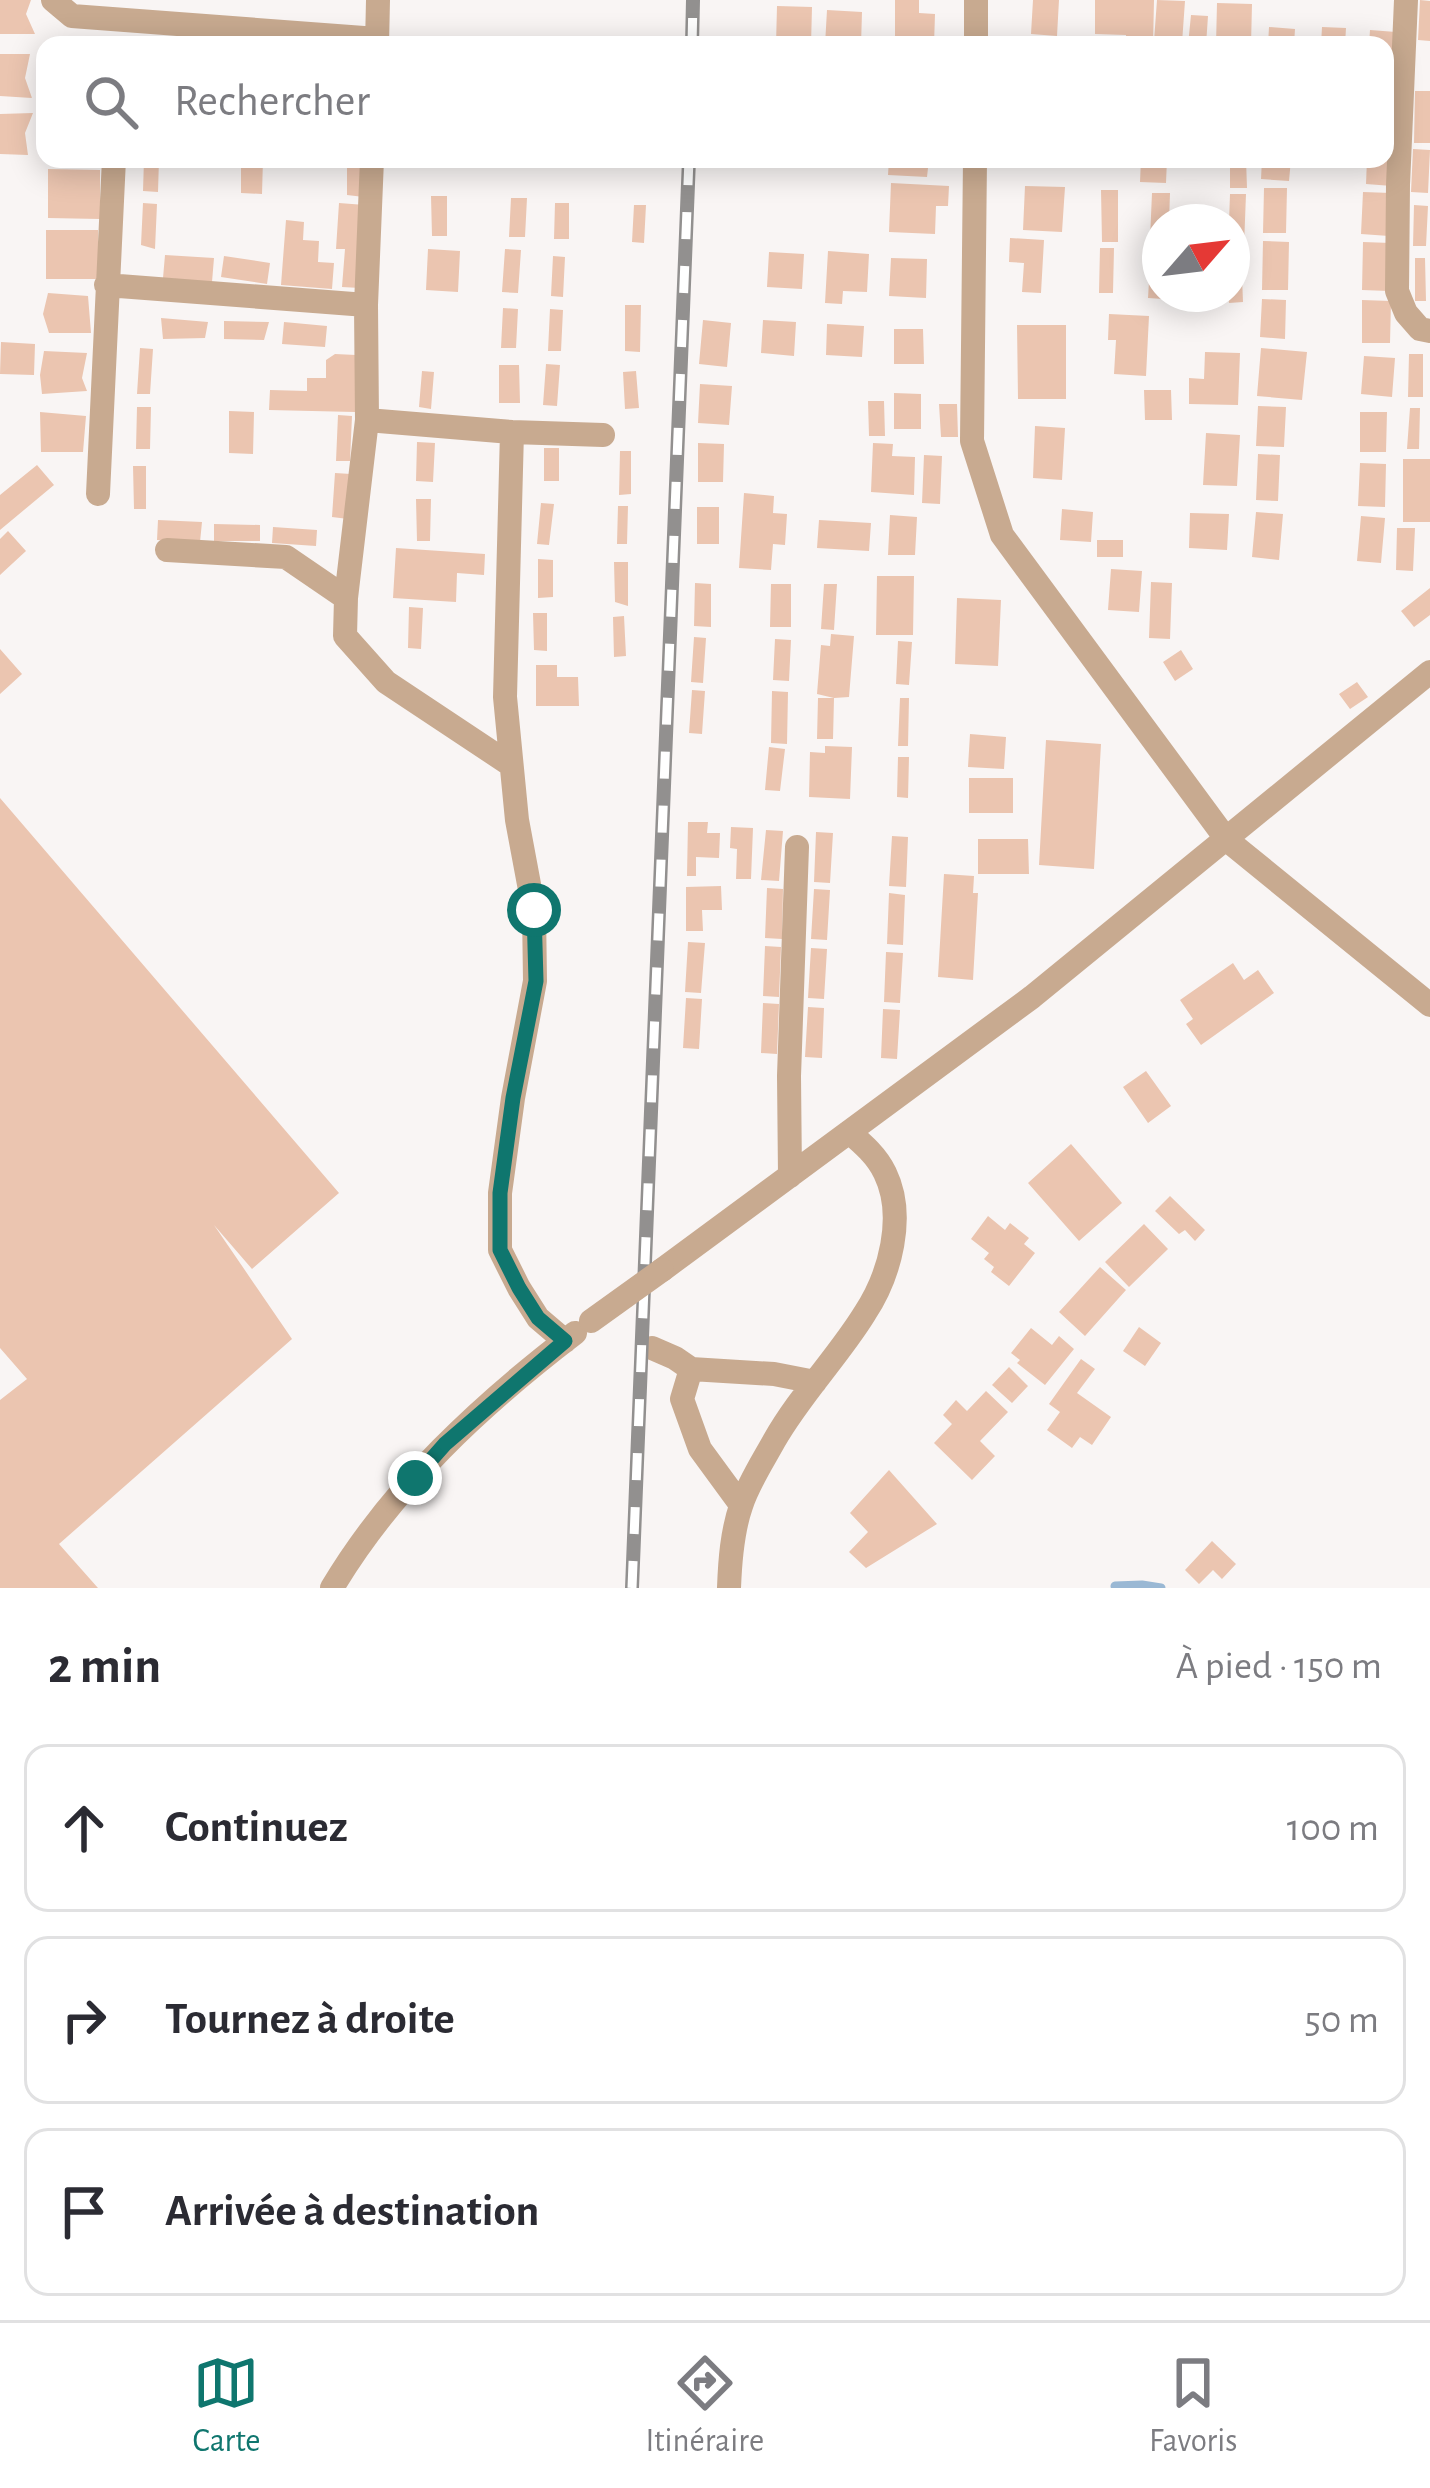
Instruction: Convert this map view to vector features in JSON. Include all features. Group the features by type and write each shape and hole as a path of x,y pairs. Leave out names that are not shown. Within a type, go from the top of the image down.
{"street":[{"path":"53,0 72,16 121,33 206,36"},
{"path":"377,36 378,0"},
{"path":"976,0 976,36"},
{"path":"1406,0 1397,291 1406,313 1420,329 1430,331"},
{"path":"98,494 113,168"},
{"path":"372,168 367,421 345,635 386,682 511,765"},
{"path":"975,168 972,441 1002,535 1228,840 1430,1005"},
{"path":"106,285 366,305"},
{"path":"367,421 603,435"},
{"path":"512,432 506,697 517,820 534,910 536,981 509,1122 500,1193 500,1250 538,1318 565,1341"},
{"path":"167,550 286,557 346,598"},
{"path":"332,1588 356,1547 445,1444 565,1341 1032,998 1430,672"},
{"path":"790,1176 797,847"},
{"path":"729,1588 730,1553 741,1505 776,1437 867,1311 886,1267 895,1227 894,1196 884,1170 849,1132"},
{"path":"652,1348 691,1369 774,1374 814,1382"},
{"path":"691,1369 682,1400 700,1449 741,1505"}],"building":[{"path":"0,0 31,0 26,14 35,34 0,34"},
{"path":"895,0 919,0 919,13 935,14 934,36 895,36"},
{"path":"1033,0 1059,0 1057,36 1031,34"},
{"path":"1095,0 1154,0 1153,36 1095,34"},
{"path":"1157,0 1185,1 1182,36 1154,36"},
{"path":"1420,0 1430,1 1430,41 1418,40"},
{"path":"1217,3 1252,4 1251,36 1216,36"},
{"path":"777,6 812,7 811,36 776,36"},
{"path":"827,10 862,12 861,36 826,36"},
{"path":"1191,15 1208,16 1207,36 1189,36"},
{"path":"1269,27 1295,29 1295,36 1268,36"},
{"path":"1322,27 1346,28 1346,36 1322,36"},
{"path":"1370,30 1396,32 1396,75 1394,36 1370,36"},
{"path":"0,54 30,54 25,78 32,98 0,96"},
{"path":"1415,91 1430,91 1430,143 1414,143"},
{"path":"33,113 25,133 28,155 0,154 0,114"},
{"path":"1413,149 1430,150 1428,193 1411,192"},
{"path":"144,168 159,168 158,192 143,191"},
{"path":"241,168 263,168 262,194 241,193"},
{"path":"347,168 366,168 364,197 347,195"},
{"path":"888,168 928,168 927,177 888,175"},
{"path":"1141,168 1167,168 1166,183 1140,182"},
{"path":"1230,168 1246,168 1247,188 1230,188"},
{"path":"1262,168 1290,168 1289,181 1261,179"},
{"path":"1367,168 1394,168 1392,186 1366,184"},
{"path":"48,169 100,170 100,219 48,218"},
{"path":"891,183 949,186 948,206 936,206 935,234 889,232"},
{"path":"1025,186 1065,187 1062,232 1023,230"},
{"path":"1264,188 1287,188 1286,233 1263,233"},
{"path":"1101,190 1118,190 1118,242 1102,242"},
{"path":"1363,192 1391,193 1389,236 1361,234"},
{"path":"1152,193 1170,193 1170,204 1152,204"},
{"path":"1230,194 1246,194 1246,204 1230,204"},
{"path":"431,196 447,196 447,236 432,236"},
{"path":"511,198 527,198 525,237 509,237"},
{"path":"143,203 157,204 155,249 141,245"},
{"path":"339,203 365,205 360,288 342,287 345,249 336,249"},
{"path":"555,203 569,203 569,239 554,239"},
{"path":"634,205 646,205 644,243 632,242"},
{"path":"1414,205 1428,206 1426,246 1413,246"},
{"path":"286,220 304,222 303,240 319,241 318,262 334,263 332,289 281,285"},
{"path":"46,230 98,230 98,279 46,279"},
{"path":"1010,238 1044,240 1041,293 1022,292 1024,263 1009,262"},
{"path":"1263,241 1289,242 1288,290 1262,290"},
{"path":"1363,242 1391,243 1389,291 1362,290"},
{"path":"1100,248 1114,248 1113,293 1099,293"},
{"path":"428,249 460,251 458,292 426,290"},
{"path":"505,249 521,250 518,293 502,292"},
{"path":"828,251 869,254 867,292 843,291 842,304 825,303"},
{"path":"769,252 804,254 802,289 767,287"},
{"path":"165,255 214,258 212,282 163,278"},
{"path":"224,256 270,263 267,284 221,277"},
{"path":"553,256 565,257 563,297 551,296"},
{"path":"891,258 927,259 926,298 889,296"},
{"path":"1415,258 1425,258 1426,301 1415,301"},
{"path":"48,293 88,296 91,333 49,333 43,314"},
{"path":"1262,299 1286,300 1285,339 1260,337"},
{"path":"1362,300 1391,301 1390,343 1362,343"},
{"path":"625,305 641,305 640,352 625,351"},
{"path":"503,308 518,309 516,348 501,348"},
{"path":"550,309 563,310 561,351 548,351"},
{"path":"1109,314 1149,316 1146,376 1114,374 1116,340 1108,340"},
{"path":"161,318 208,322 205,338 163,339"},
{"path":"703,320 731,323 727,367 699,364"},
{"path":"763,320 796,322 794,356 761,353"},
{"path":"224,321 269,322 264,340 224,339"},
{"path":"284,322 327,326 325,347 282,344"},
{"path":"827,324 864,326 862,357 826,355"},
{"path":"1017,325 1066,325 1066,399 1018,399"},
{"path":"894,329 923,329 924,364 894,364"},
{"path":"1,342 35,344 34,375 0,374"},
{"path":"140,348 153,349 150,394 137,394"},
{"path":"1261,348 1307,352 1302,400 1257,396"},
{"path":"44,351 87,353 82,378 87,391 42,394"},
{"path":"1205,352 1240,353 1238,405 1189,404 1189,378 1204,379"},
{"path":"335,354 356,355 355,412 269,410 270,390 307,391 307,378 326,378 326,360"},
{"path":"1409,354 1423,354 1423,397 1408,397"},
{"path":"1364,356 1395,358 1392,397 1361,394"},
{"path":"546,364 560,365 557,406 543,405"},
{"path":"499,365 519,365 520,403 499,403"},
{"path":"422,371 434,372 431,409 419,407"},
{"path":"636,371 639,408 625,409 623,372"},
{"path":"700,384 732,386 729,425 698,423"},
{"path":"1144,390 1171,390 1172,420 1145,420"},
{"path":"894,393 921,394 921,429 894,429"},
{"path":"868,401 884,401 885,436 869,436"},
{"path":"939,404 957,404 958,437 941,437"},
{"path":"1258,406 1286,407 1284,447 1256,446"},
{"path":"137,407 151,407 150,449 136,449"},
{"path":"1410,408 1420,408 1419,449 1407,449"},
{"path":"229,411 254,412 253,454 229,453"},
{"path":"40,412 86,416 83,452 41,452"},
{"path":"1360,412 1387,412 1386,452 1360,452"},
{"path":"338,415 352,416 350,461 336,461"},
{"path":"1035,426 1065,428 1062,480 1033,478"},
{"path":"1206,433 1240,435 1237,486 1203,485"},
{"path":"417,442 435,443 433,482 416,481"},
{"path":"698,443 724,444 723,482 698,482"},
{"path":"873,443 893,444 892,456 915,457 914,495 871,492"},
{"path":"544,448 559,448 559,481 544,481"},
{"path":"620,451 631,451 631,494 619,495"},
{"path":"1258,454 1280,455 1278,501 1256,500"},
{"path":"924,455 942,456 940,504 922,503"},
{"path":"1403,459 1430,459 1430,522 1403,522"},
{"path":"1360,463 1386,464 1385,507 1358,506"},
{"path":"37,465 54,485 0,530 0,495"},
{"path":"133,466 146,466 146,509 134,509"},
{"path":"335,473 351,474 348,519 332,517"},
{"path":"744,493 774,496 773,513 787,514 785,545 773,544 771,570 739,568"},
{"path":"416,499 431,499 430,541 417,541"},
{"path":"541,503 554,504 549,545 537,544"},
{"path":"618,506 628,506 627,544 617,544"},
{"path":"697,507 719,507 719,544 697,544"},
{"path":"1062,509 1093,512 1091,542 1060,540"},
{"path":"1256,512 1283,514 1279,560 1252,557"},
{"path":"1190,513 1229,514 1227,550 1189,548"},
{"path":"890,515 917,517 915,555 888,555"},
{"path":"1361,516 1385,518 1381,563 1357,561"},
{"path":"158,520 202,522 200,542 157,540"},
{"path":"819,520 871,523 869,551 817,548"},
{"path":"214,524 260,525 260,541 214,541"},
{"path":"273,527 317,530 316,546 272,543"},
{"path":"1397,528 1415,528 1413,571 1396,570"},
{"path":"8,531 26,551 0,575 0,539"},
{"path":"1097,540 1123,540 1123,557 1097,557"},
{"path":"396,548 485,554 484,575 457,573 456,602 393,598"},
{"path":"538,559 553,560 553,597 538,598"},
{"path":"614,562 628,562 628,606 615,602"},
{"path":"1111,569 1142,571 1139,612 1108,610"},
{"path":"877,576 914,576 913,635 876,635"},
{"path":"1151,582 1172,583 1170,639 1149,638"},
{"path":"695,583 711,584 711,627 694,626"},
{"path":"771,584 791,584 791,627 770,627"},
{"path":"824,584 837,584 834,630 821,629"},
{"path":"1430,588 1430,615 1414,627 1401,611"},
{"path":"957,598 1001,600 998,666 955,664"},
{"path":"409,607 423,608 421,649 408,648"},
{"path":"533,613 547,613 547,651 534,650"},
{"path":"624,616 626,656 614,657 613,617"},
{"path":"831,634 854,636 849,697 817,694 821,645 830,646"},
{"path":"694,637 706,638 703,683 691,682"},
{"path":"775,639 791,640 789,681 773,680"},
{"path":"898,641 912,642 909,685 896,684"},
{"path":"0,649 22,674 0,694"},
{"path":"1181,650 1193,669 1175,681 1163,662"},
{"path":"536,665 557,665 557,677 578,677 579,706 536,706"},
{"path":"1357,682 1368,697 1350,709 1339,694"},
{"path":"692,690 705,691 702,734 689,733"},
{"path":"772,691 788,692 787,744 771,743"},
{"path":"818,698 834,698 833,739 817,739"},
{"path":"900,698 909,698 908,746 898,746"},
{"path":"970,734 1006,737 1004,769 968,767"},
{"path":"1046,740 1101,744 1094,869 1039,865"},
{"path":"825,746 852,747 850,799 809,797 810,752 825,753"},
{"path":"769,747 785,749 780,791 765,790"},
{"path":"898,757 909,757 908,798 897,797"},
{"path":"969,778 1013,778 1013,813 969,813"},
{"path":"0,798 339,1193 252,1269 214,1225 292,1339 59,1544 98,1588 0,1588 0,1400 27,1379 0,1348"},
{"path":"688,822 708,822 707,833 720,833 719,858 696,857 696,876 687,876"},
{"path":"731,827 753,828 751,879 736,879 737,849 730,848"},
{"path":"766,830 783,831 779,881 761,880"},
{"path":"816,832 833,833 830,883 814,882"},
{"path":"892,836 908,837 906,887 889,886"},
{"path":"978,839 1028,839 1029,874 978,874"},
{"path":"944,874 974,876 973,893 978,893 973,980 938,977"},
{"path":"721,886 722,910 702,910 703,931 686,931 686,887"},
{"path":"767,888 783,889 782,939 765,938"},
{"path":"814,889 830,890 827,940 811,939"},
{"path":"889,893 905,895 903,945 887,944"},
{"path":"688,942 705,943 701,993 685,992"},
{"path":"765,946 781,947 779,997 763,996"},
{"path":"811,948 827,949 824,999 808,998"},
{"path":"886,952 903,953 900,1003 884,1002"},
{"path":"1233,963 1244,980 1258,970 1274,993 1201,1045 1186,1024 1193,1019 1180,1000"},
{"path":"686,998 702,999 699,1049 683,1048"},
{"path":"763,1003 779,1004 777,1054 761,1053"},
{"path":"808,1007 824,1008 822,1058 805,1057"},
{"path":"883,1009 900,1010 897,1059 881,1058"},
{"path":"1146,1071 1171,1106 1148,1123 1123,1087"},
{"path":"1071,1144 1122,1203 1079,1241 1028,1183"},
{"path":"1170,1196 1205,1230 1195,1241 1185,1230 1179,1234 1155,1211"},
{"path":"988,1216 1005,1230 1010,1223 1029,1238 1024,1244 1035,1253 1009,1286 991,1272 994,1267 984,1259 989,1253 971,1239"},
{"path":"1144,1224 1168,1249 1129,1287 1105,1262"},
{"path":"1100,1267 1126,1290 1085,1336 1059,1312"},
{"path":"1139,1327 1161,1343 1145,1366 1123,1351"},
{"path":"1031,1328 1052,1345 1059,1336 1074,1349 1045,1385 1011,1353"},
{"path":"1081,1359 1095,1369 1077,1393 1111,1417 1092,1445 1080,1437 1072,1448 1047,1430 1060,1412 1049,1404"},
{"path":"1009,1367 1028,1386 1012,1403 992,1385"},
{"path":"986,1391 1008,1412 980,1441 995,1456 972,1480 934,1443 952,1424 943,1415 956,1400 967,1411"},
{"path":"889,1470 937,1524 866,1568 849,1552 868,1532 850,1513"},
{"path":"1212,1541 1236,1564 1222,1579 1213,1570 1199,1584 1185,1570"}],"waterway":[{"path":"1115,1586 1161,1588"}],"railway":[{"path":"692,36 693,0"},
{"path":"632,1588 689,168"}],"route":[{"path":"415,1478 445,1444 565,1341 538,1318 500,1250 500,1193 536,981 534,910"}]}
